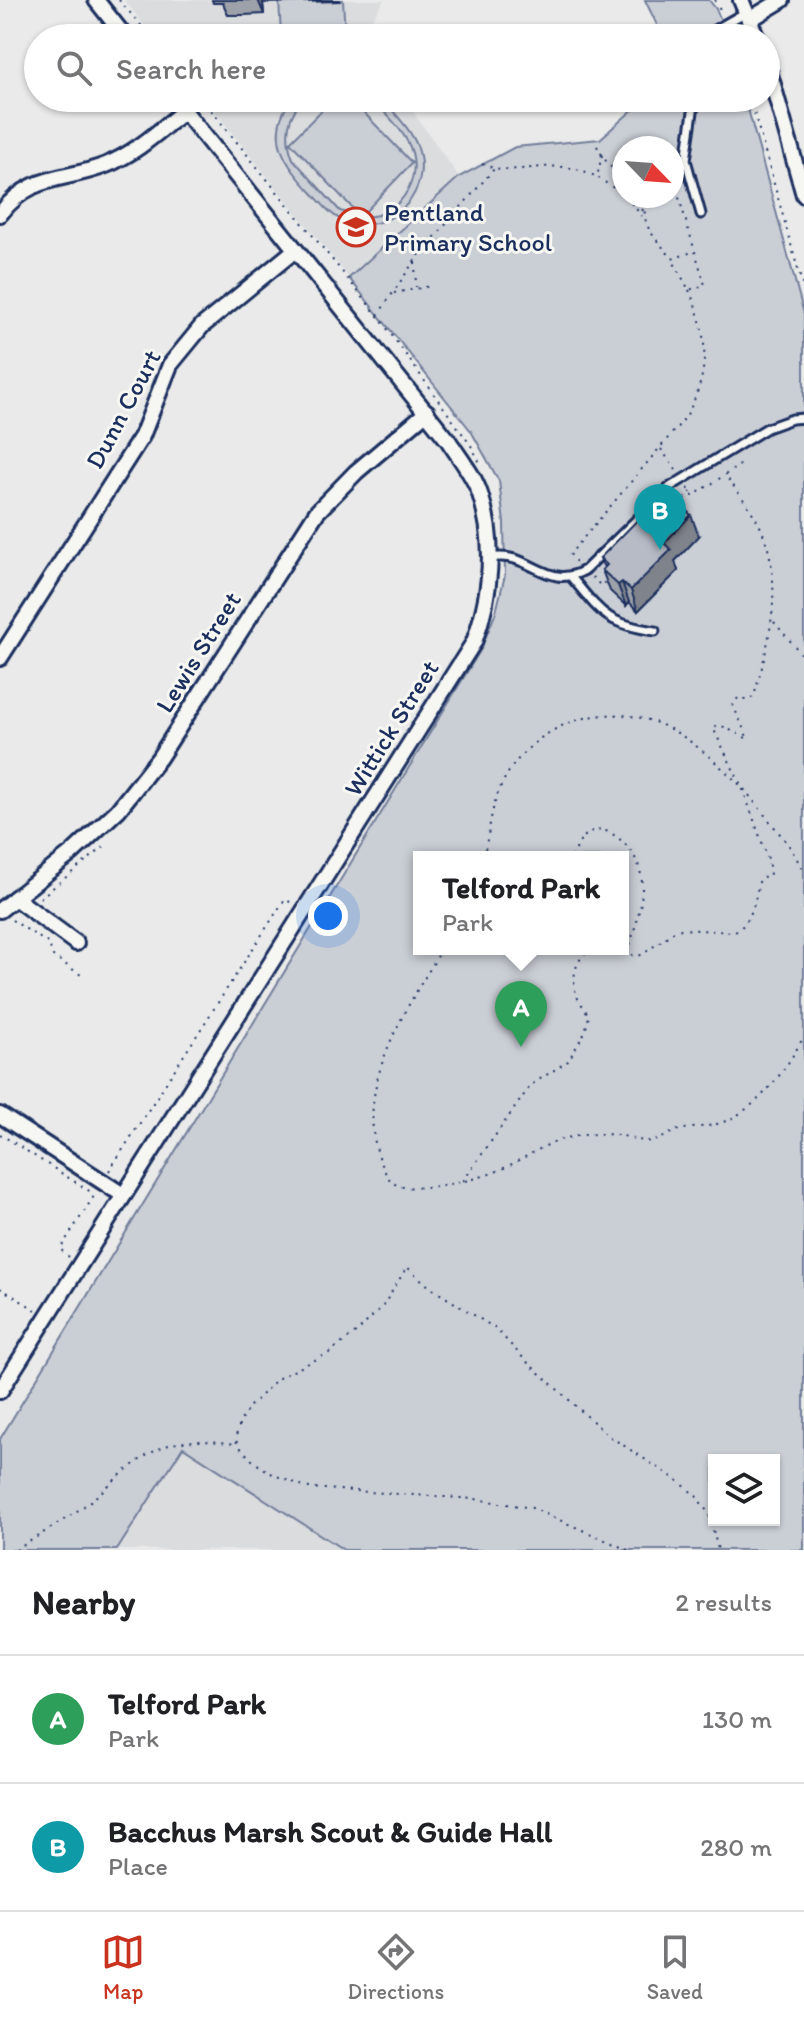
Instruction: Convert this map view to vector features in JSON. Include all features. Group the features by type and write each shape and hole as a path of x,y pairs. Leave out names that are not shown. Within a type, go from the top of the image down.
{"street":[{"path":"96,0 115,24"},
{"path":"746,11 782,0"},
{"path":"780,110 804,195"},
{"path":"0,214 32,185 103,166 132,152 183,112"},
{"name":"Wittick Street","path":"0,1391 474,642 485,611 491,558 479,492 448,440 185,112"},
{"name":"Dunn Court","path":"0,658 142,436 170,365 202,326 294,251"},
{"name":"Lewis Street","path":"0,910 72,853 118,810 159,758 317,512 356,472 427,412"},
{"path":"15,898 76,943"},
{"path":"0,1115 123,1195"}],"lane":[{"path":"724,24 746,11"},
{"path":"693,112 686,160 701,214"},
{"path":"491,558 511,556 553,576 572,578 585,570 670,487 767,428 804,418"},
{"path":"572,578 612,621 625,627 655,631"}],"path":[{"path":"119,0 140,24"},
{"path":"754,112 804,291"},
{"path":"597,146 612,167"},
{"path":"597,177 602,155"},
{"path":"482,164 494,169 563,165 597,177 612,188"},
{"path":"378,316 415,260 494,169"},
{"path":"684,177 689,175"},
{"path":"608,579 601,586 570,554 685,418 697,396 706,351 689,290 672,259 634,208"},
{"path":"641,208 644,212"},
{"path":"645,208 645,221"},
{"path":"681,208 705,285 689,290"},
{"path":"672,259 695,251"},
{"path":"415,260 416,288"},
{"path":"393,293 431,286"},
{"path":"629,954 642,955 681,929 727,933 739,930 751,914 759,880 769,877 771,871 742,787 714,730 720,725 748,739 733,705 738,698 749,700 754,696 772,620 774,583 767,543 759,524 725,475"},
{"path":"670,512 691,492"},
{"path":"772,620 804,657"},
{"path":"484,851 493,805 507,774 523,754 553,729 591,716 631,715 662,725 718,764 742,787 788,844 804,871"},
{"path":"575,851 582,838 595,829 615,835 632,853 641,871 643,891 629,950"},
{"path":"81,975 53,956 49,944 11,919 104,847"},
{"path":"79,1265 60,1249 285,899 304,911"},
{"path":"438,955 414,996 379,1073 373,1128 378,1156 391,1182 408,1187 463,1181 503,1169 544,1145 567,1138 607,1135 653,1141 675,1131 729,1120 759,1097 784,1068 804,1036"},
{"path":"463,1181 531,1085 561,1068 575,1052 589,1016 577,996 575,973 584,955"},
{"path":"0,1134 95,1195"},
{"path":"628,1550 532,1508 475,1499 309,1488 274,1475 254,1462 237,1444 240,1422 250,1406 277,1379 329,1353 357,1332 383,1306 407,1267 431,1288 496,1329 526,1361 609,1436 680,1482 697,1497 709,1514 718,1550"},
{"path":"0,1288 47,1316"},
{"path":"16,1550 83,1506 161,1448 205,1440 237,1444"}],"shaded area":[{"path":"124,0 384,0 369,24 144,24"},
{"path":"343,0 344,24 280,24 279,1"},
{"path":"645,0 709,0 723,24 657,24"},
{"name":"Pentland Primary School","path":"215,112 413,112 459,177 349,278"},
{"path":"283,112 294,112 288,134 293,159 340,211 360,216 290,142 320,112 363,112 412,163 361,216 374,216 386,212 404,196 413,172 413,160 407,141 383,112 394,112 418,148 420,179 415,193 395,215 382,221 367,224 339,219 294,172 282,150 279,125"},
{"path":"630,112 749,112 804,314 804,1550 344,1550 183,1447 117,1550 0,1550 0,1439 481,649 496,612 505,575 499,481 471,431 349,278 459,177 515,147 600,139"},
{"path":"183,1447 344,1550 117,1550"}],"building":[{"path":"666,491 691,515 664,543 671,550 631,590 622,582 618,585 602,570 607,565 600,558"}],"place":[{"name":"Pentland Primary School","path":"356,227"},
{"name":"Bacchus Marsh Scout & Guide Hall","path":"660,550"},
{"name":"Telford Park","path":"521,1047"}]}
